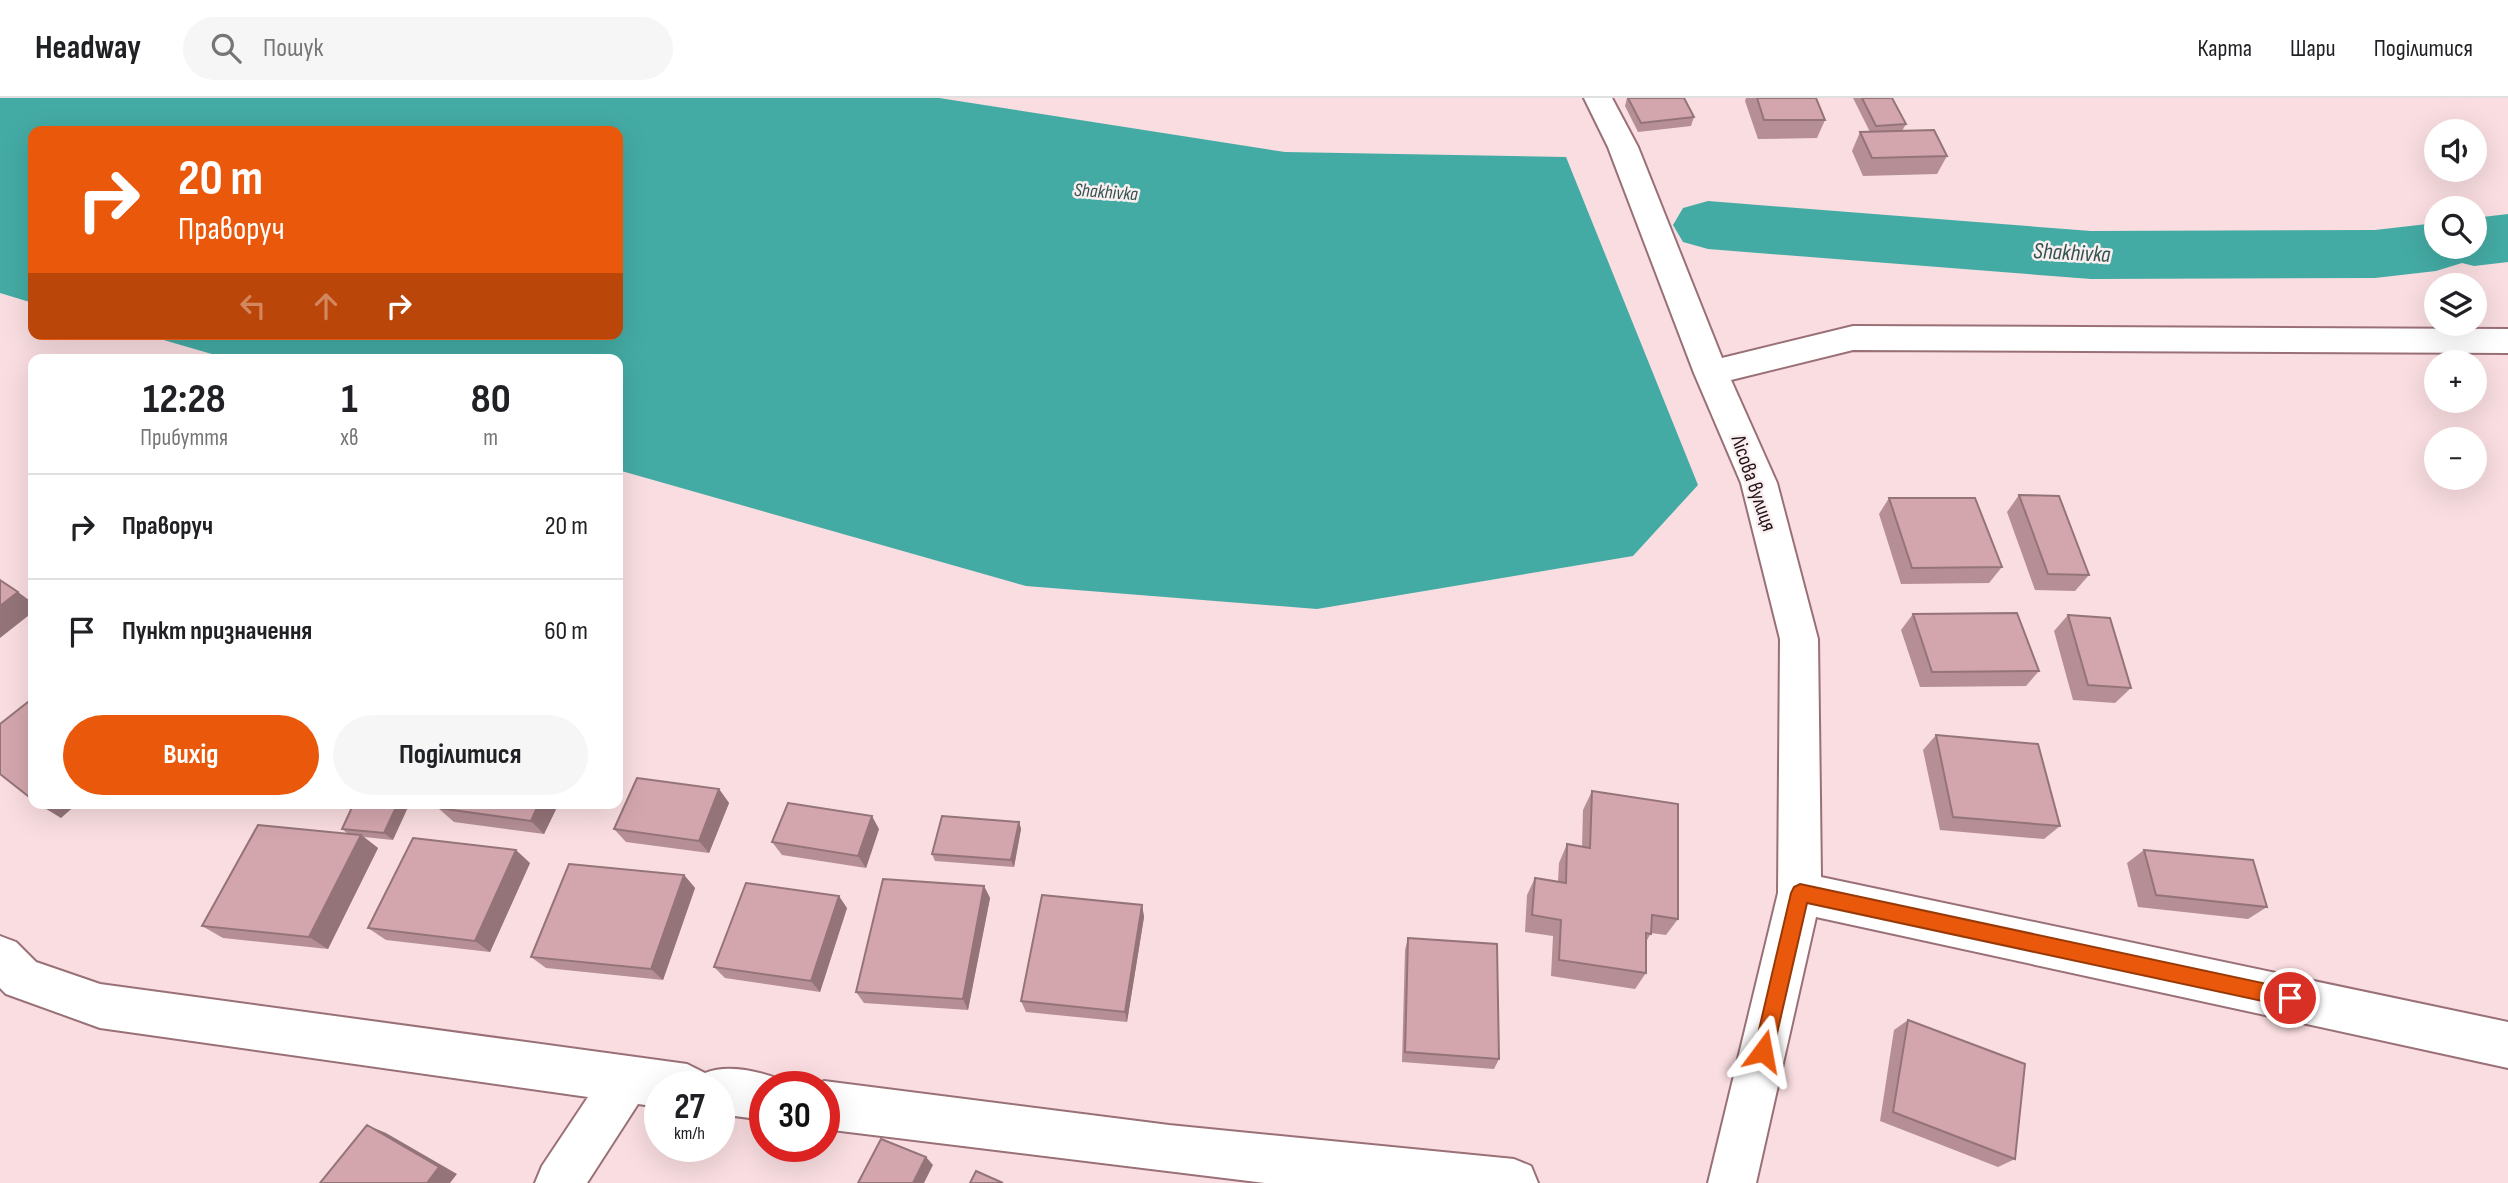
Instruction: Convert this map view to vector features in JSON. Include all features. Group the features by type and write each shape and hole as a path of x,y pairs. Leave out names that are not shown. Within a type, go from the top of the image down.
{"street":[{"name":"Лісова вулиця","path":"1598,98 1623,148 1711,373 1759,483 1800,639 1800,893 1732,1183"},
{"path":"1711,373 1853,338 2508,341"},
{"path":"1800,893 2508,1045"},
{"path":"0,957 22,979 100,1006 644,1081"},
{"path":"559,1183 627,1079"},
{"path":"840,1107 1319,1166 1514,1183"}],"water":[{"path":"0,98 939,98 1285,152 1566,157 1698,485 1633,556 1317,609 1026,586 623,471 623,354 212,354 164,340 623,340 623,126 28,126 28,301 0,293"}],"building":[{"path":"1628,98 1684,98 1694,117 1641,123"},
{"path":"1757,98 1816,98 1825,120 1764,120"},
{"path":"1862,98 1892,98 1906,124 1876,126"},
{"path":"1934,130 1947,156 1872,158 1860,132"},
{"path":"2019,495 2059,496 2089,575 2048,574"},
{"path":"1889,498 1975,498 2002,567 1912,568"},
{"path":"0,580 18,592 0,606"},
{"path":"2017,613 2039,671 1932,672 1913,614"},
{"path":"2068,615 2110,618 2131,688 2088,685"},
{"path":"28,702 28,796 0,774 0,724"},
{"path":"1936,735 2038,744 2060,826 1953,817"},
{"path":"637,778 719,789 699,841 614,829"},
{"path":"1592,791 1678,804 1678,919 1652,915 1651,934 1646,933 1646,973 1559,960 1561,920 1532,915 1535,878 1566,883 1567,844 1590,848"},
{"path":"788,803 872,816 858,856 772,842"},
{"path":"351,809 395,809 384,833 342,829"},
{"path":"445,809 536,809 531,821"},
{"path":"942,816 1019,822 1011,860 932,854"},
{"path":"258,825 361,835 309,937 202,926"},
{"path":"413,838 516,850 475,941 368,928"},
{"path":"2144,850 2253,860 2267,907 2156,895"},
{"path":"569,864 684,875 651,969 531,957"},
{"path":"883,879 984,886 963,999 856,992"},
{"path":"746,883 839,896 811,981 714,967"},
{"path":"1042,895 1142,905 1125,1012 1021,1001"},
{"path":"1408,938 1497,944 1499,1059 1405,1052"},
{"path":"1908,1020 2025,1064 2015,1159 1893,1112"},
{"path":"367,1125 439,1167 427,1183 320,1183"},
{"path":"881,1139 926,1157 913,1183 858,1183"},
{"path":"976,1171 1003,1183 970,1183"}],"waterway":[{"name":"Shakhivka","path":"1708,225 2091,255 2375,254 2424,248"},
{"name":"Shakhivka","path":"2487,240 2508,238"}],"route":[{"path":"1763,1051 1800,893 2290,998"}]}
